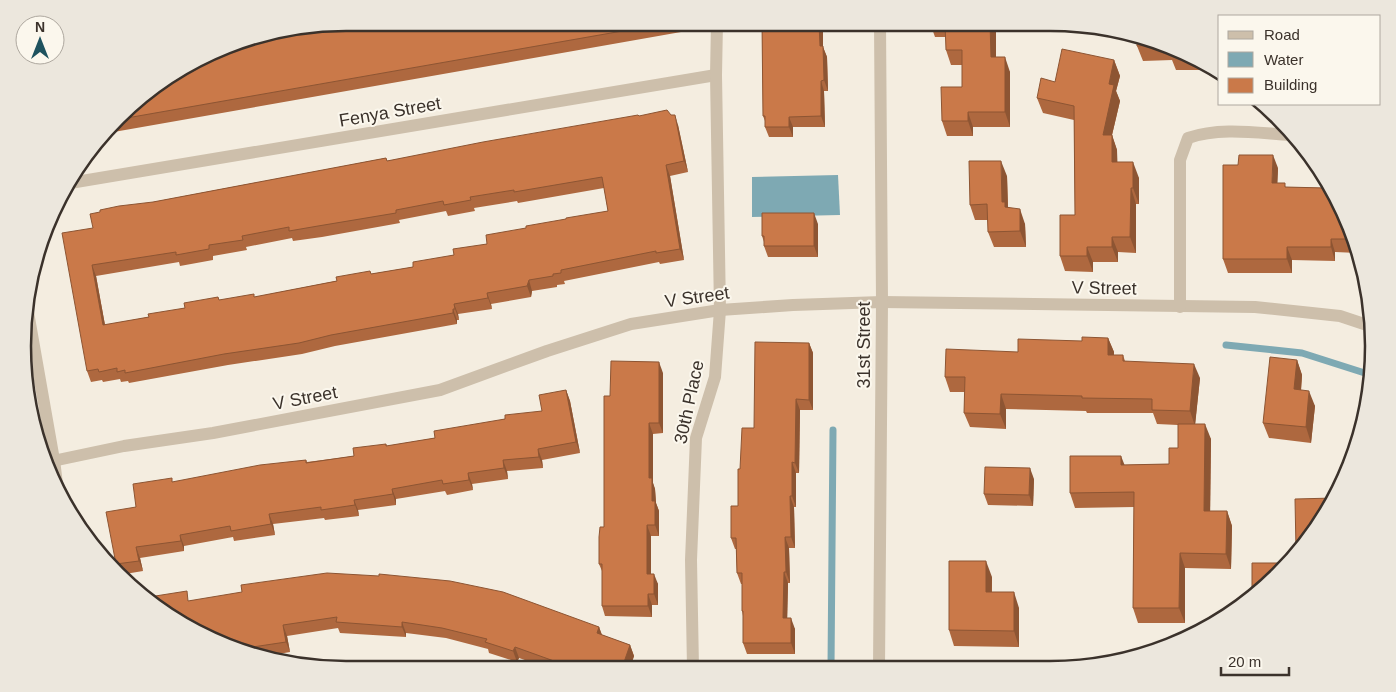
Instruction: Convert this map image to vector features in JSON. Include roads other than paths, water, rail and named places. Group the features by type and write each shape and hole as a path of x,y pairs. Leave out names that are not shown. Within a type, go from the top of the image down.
{"street":[{"name":"30th Place","path":"693,661 691,560 696,438 715,377 720,310 717,31"},
{"name":"31st Street","path":"879,661 882,302 880,31"},
{"name":"Fenya Street","path":"77,182 716,75"},
{"path":"1180,307 1180,160 1188,138 1206,132 1284,135"},
{"name":"V Street","path":"53,461 124,446 213,433 440,390 547,351 631,324 720,310 882,302 1265,308 1340,316 1364,324"},
{"path":"32,335 49,451"}],"water":[{"path":"838,175 840,215 752,217 752,177"}],"waterway":[{"path":"1226,345 1302,353 1363,373"},
{"path":"831,661 833,430"}]}
